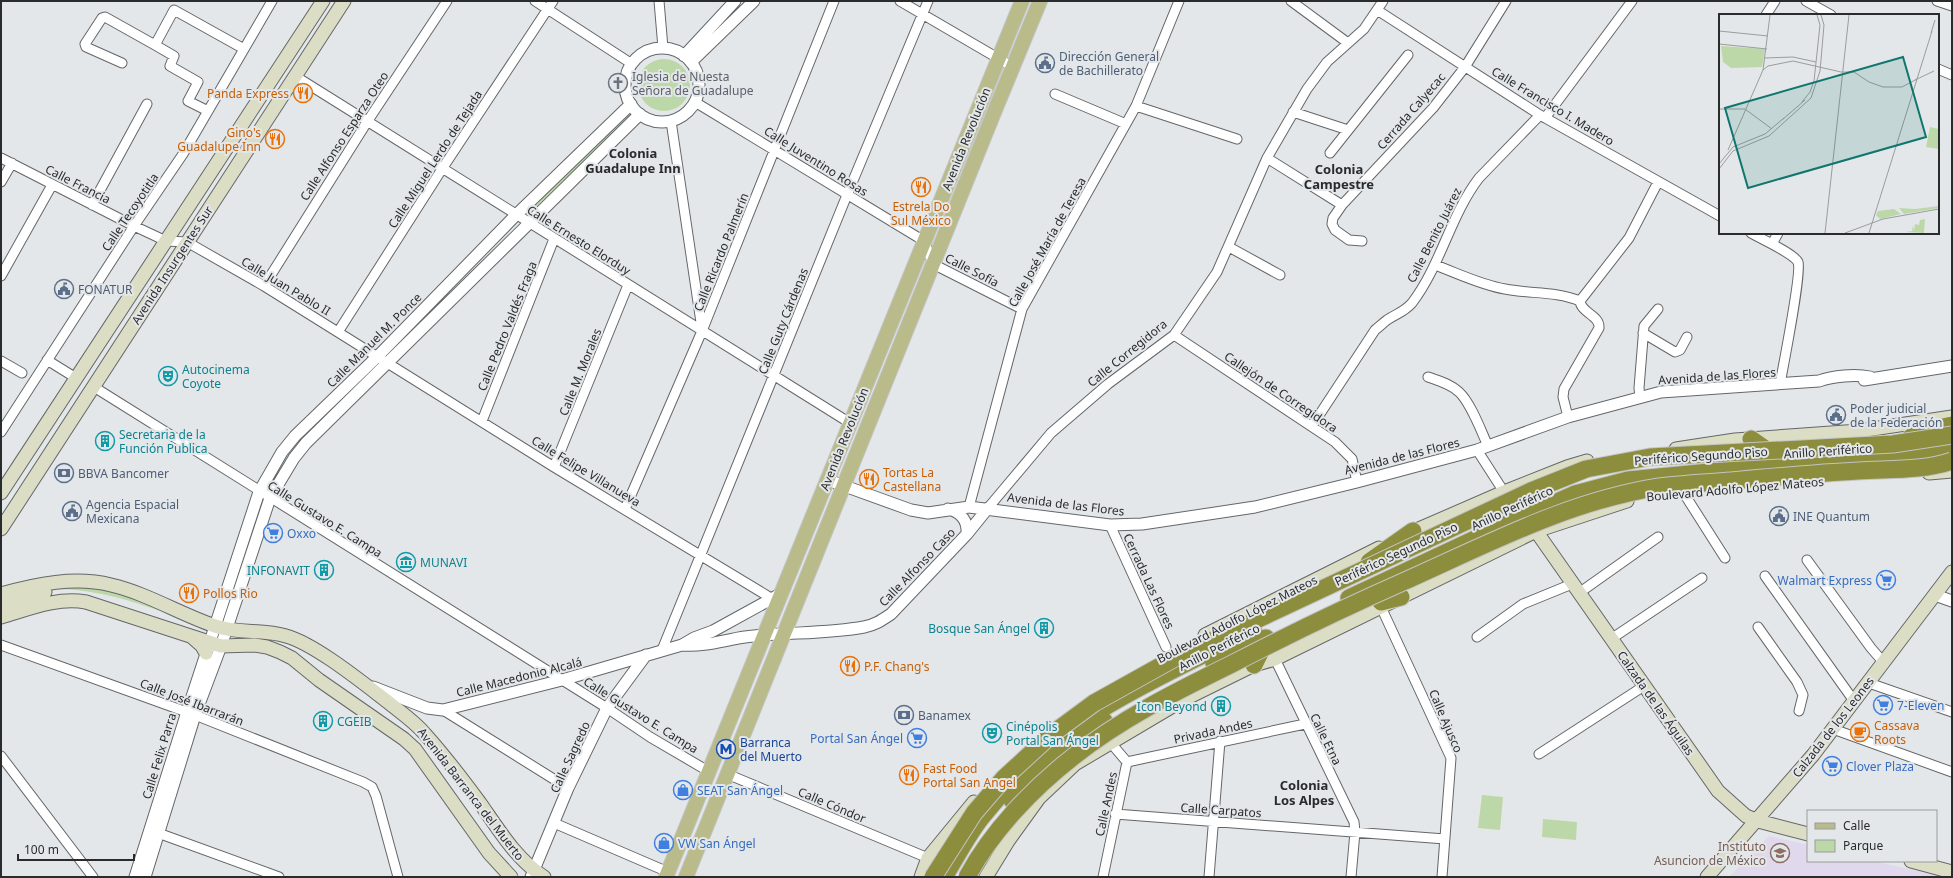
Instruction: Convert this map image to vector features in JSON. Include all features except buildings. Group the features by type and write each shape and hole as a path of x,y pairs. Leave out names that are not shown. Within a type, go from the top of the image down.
{"highway":[{"path":"1893,444 1924,431 1952,426"},
{"name":"Periférico Segundo Piso","path":"933,877 974,813 1004,778 1052,734 1094,703 1173,659 1531,491 1586,470 1650,457 1893,444 1952,434"},
{"name":"Anillo Periférico","path":"956,877 1005,800 1057,742 1099,711 1178,668 1311,601 1574,479 1643,465 1868,449 1926,442 1952,434"},
{"path":"1751,439 1775,455"},
{"name":"Anillo Periférico","path":"944,877 980,819 1105,720 1182,678 1390,578 1575,494 1628,480 1684,473 1927,452 1952,446"},
{"path":"1111,736 1148,706 1360,600 1497,539 1560,513 1597,500 1660,487 1951,464"},
{"path":"1661,494 1684,473"},
{"path":"1311,601 1413,531"},
{"path":"967,877 995,836 1019,806 1071,758 1254,660 1381,604 1401,597"},
{"path":"1254,666 1268,637"},
{"path":"1008,764 1005,800 1039,798"}],"main road":[{"name":"Avenida Insurgentes Sur","path":"1,493 323,1"},
{"name":"Avenida Insurgentes Sur","path":"1,529 344,1"},
{"name":"Avenida Revolución","path":"667,875 708,771 765,635 777,596 828,480 1022,1"},
{"name":"Avenida Revolución","path":"687,877 783,633 845,486 1040,1"},
{"name":"Boulevard Adolfo López Mateos","path":"921,877 928,858 974,802 1008,764 1048,728 1096,693 1163,656 1413,531 1504,492 1567,467 1589,461 1751,439 1859,431 1952,417"},
{"name":"Boulevard Adolfo López Mateos","path":"1401,597 1536,531 1620,502 1661,494 1951,464"},
{"name":"Calzada de las Águilas","path":"1536,531 1718,791 1746,816 1758,821 1807,834"},
{"name":"Calzada de los Leones","path":"1707,877 1758,821 1833,729 1935,595 1948,584 1952,572"},
{"path":"2,615 77,581"},
{"name":"Avenida Barranca del Muerto","path":"1,594 51,583 77,581 96,582 124,589 221,628 257,630 288,636 305,644 364,684 420,728 473,794 512,849 536,875"},
{"name":"Avenida Barranca del Muerto","path":"2,615 59,600 86,602 190,636 212,648 254,644 267,647 292,658 331,689 404,739 415,749 489,853 511,877"},
{"path":"986,877 1008,842 1039,798 1076,764 1111,736 1254,666 1275,659 1381,604"},
{"path":"457,807 473,794"},
{"path":"1915,862 1952,872"}],"street":[{"name":"Calle Tecoyotitla","path":"1,432 134,226 183,154 272,1"},
{"name":"Calle Alfonso Esparza Oteo","path":"264,286 366,122 447,1"},
{"path":"535,1 632,64"},
{"name":"Calle Miguel Lerdo de Tejada","path":"338,332 442,168 553,1"},
{"path":"659,1 663,48"},
{"path":"687,59 736,1"},
{"path":"687,59 754,1"},
{"name":"Calle Ricardo Palmerín","path":"625,509 702,331 834,1"},
{"path":"900,1 1013,67"},
{"name":"Calle Guty Cárdenas","path":"662,650 847,194 928,1"},
{"name":"Calle José María de Teresa","path":"969,507 1022,309 1136,106 1179,1"},
{"name":"Calle Corregidora","path":"988,508 1051,433 1108,384 1174,335 1217,272 1267,158 1307,89 1327,62 1364,29 1383,1"},
{"name":"Cerrada Calyecac","path":"1362,241 1349,240 1335,230 1332,224 1333,218 1342,206 1433,108 1465,67 1506,1"},
{"name":"Calle Benito Juárez","path":"1312,426 1375,330 1386,320 1404,312 1412,302 1435,265 1470,190 1479,178 1543,117 1632,1"},
{"path":"1767,14 1775,1"},
{"path":"1806,1 1829,14"},
{"path":"1937,1 1952,6"},
{"path":"1291,2 1348,43"},
{"path":"155,45 174,10 244,49"},
{"name":"Calle Francisco I. Madero","path":"1377,10 1543,117 1719,215"},
{"path":"122,63 86,47 85,44 102,18 105,17 174,56 170,66 198,82 188,101 208,111"},
{"path":"663,48 671,49 687,59 697,73 699,86 695,102 687,112 671,121 656,121 640,114 631,104 625,86 626,75 632,64 646,52 663,48"},
{"path":"1330,152 1408,54"},
{"path":"1939,70 1952,75"},
{"name":"Calle Ernesto Elorduy","path":"295,76 366,122 702,331 774,374 850,423"},
{"path":"1055,94 1126,124"},
{"name":"Calle Juventino Rosas","path":"695,102 924,241"},
{"path":"92,205 148,104"},
{"name":"Calle Manuel M. Ponce","path":"221,628 259,492 282,452 295,436 378,356 516,215 631,104"},
{"path":"1136,106 1237,138"},
{"path":"1293,112 1348,130"},
{"name":"Calle Manuel M. Ponce","path":"212,648 270,498 294,458 306,443 389,363 640,114"},
{"path":"671,121 702,331"},
{"name":"Calle Francia","path":"1,158 134,226 166,240"},
{"path":"1267,158 1342,206"},
{"path":"1,182 12,164"},
{"path":"1580,301 1629,238 1658,182"},
{"path":"1,276 52,185"},
{"path":"1753,234 1772,244 1798,262 1799,270 1780,384"},
{"path":"1772,244 1777,234"},
{"name":"Calle Pedro Valdés Fraga","path":"482,421 554,239"},
{"name":"Calle Juan Pablo II","path":"166,240 187,242 264,286 389,363"},
{"name":"Calle Sofía","path":"924,241 933,264 1022,309"},
{"path":"1229,247 1280,275"},
{"path":"1435,265 1502,289 1553,293 1567,296 1580,301 1582,306 1598,321 1600,328 1564,389 1563,397 1568,417"},
{"name":"Calle M. Morales","path":"554,467 628,285"},
{"path":"1640,397 1639,388 1644,326 1658,309"},
{"path":"1643,333 1676,352 1680,350 1687,337"},
{"name":"Callejón de Corregidora","path":"1174,335 1335,442 1352,459 1357,482"},
{"path":"47,360 76,378"},
{"path":"1,361 22,372"},
{"name":"Calle Felipe Villanueva","path":"389,363 554,467 700,554 777,596"},
{"name":"Avenida de las Flores","path":"988,508 1110,525 1142,524 1255,507 1357,482 1483,448 1568,417 1661,392 1818,381 1827,383 1862,380 1870,377 1952,366"},
{"path":"1428,377 1450,385 1466,400 1483,448 1504,492"},
{"name":"Calle Gustavo E. Campa","path":"94,387 259,492 607,708 650,737 708,771"},
{"path":"828,480 911,510 928,513 969,507 988,508"},
{"path":"1683,492 1726,558"},
{"path":"969,507 970,514 978,521"},
{"name":"Calle Alfonso Caso","path":"783,633 864,627 878,623 891,614 967,534 988,508"},
{"path":"948,509 958,512 965,519 967,534"},
{"name":"Cerrada Las Flores","path":"1110,525 1166,647"},
{"path":"1477,637 1523,604 1576,588 1658,536"},
{"path":"1807,560 1871,648 1884,663"},
{"path":"1765,576 1854,701"},
{"path":"1611,639 1702,578"},
{"path":"1935,595 1952,601"},
{"name":"Calle Macedonio Alcalá","path":"682,646 777,596"},
{"name":"Calle Ajusco","path":"1381,604 1451,758 1442,877"},
{"path":"741,616 741,626 746,637"},
{"path":"1758,627 1797,682 1804,695 1799,711"},
{"name":"Calle Macedonio Alcalá","path":"364,684 427,708 443,710 562,680 662,650 783,633"},
{"name":"Calle José Ibarrarán","path":"1,644 191,714 363,782 372,787 376,796 398,877"},
{"name":"Calle Felix Parra","path":"135,877 212,648"},
{"name":"Calle Felix Parra","path":"145,877 191,714 212,648"},
{"name":"Calle Sagredo","path":"536,875 568,788 607,708 646,655"},
{"name":"Calle Etna","path":"1275,659 1305,724 1354,822 1355,832 1351,877"},
{"path":"1869,683 1952,712"},
{"path":"1538,754 1644,686"},
{"path":"443,710 568,788"},
{"name":"Privada Andes","path":"1127,762 1305,724"},
{"path":"1833,729 1952,772"},
{"name":"Calle Andes","path":"1103,877 1127,762 1111,736"},
{"path":"1209,877 1220,741"},
{"path":"1,756 89,875"},
{"name":"Calle Cóndor","path":"727,774 928,858"},
{"name":"Calle Carpatos","path":"1115,814 1445,839"},
{"path":"554,823 667,875"},
{"path":"158,833 279,877"}],"shaded area":[{"name":"Instituto Asuncion de México","path":"1769,836 1807,845 1807,862 1878,862 1943,877 1729,877"}],"green space":[{"path":"664,59 678,63 686,71 690,85 686,99 678,107 664,111 650,107 642,99 638,85 642,71 650,63"},
{"path":"627,114 630,116 528,215 523,212"},
{"path":"68,583 123,594 208,628 153,608 116,597 78,590 59,589"},
{"path":"1482,795 1503,797 1500,830 1478,828"},
{"path":"1543,819 1577,822 1576,840 1542,837"}],"place":[{"name":"Dirección General de Bachillerato","path":"1045,63"},
{"name":"Iglesia de Nuesta Señora de Guadalupe","path":"618,83"},
{"name":"Panda Express","path":"303,93"},
{"name":"Gino's Guadalupe Inn","path":"275,139"},
{"name":"Estrela Do Sul México","path":"921,187"},
{"name":"FONATUR","path":"64,289"},
{"name":"Autocinema Coyote","path":"168,376"},
{"name":"Poder judicial de la Federación","path":"1836,415"},
{"name":"Secretaria de la Función Publica","path":"105,441"},
{"name":"BBVA Bancomer","path":"64,473"},
{"name":"Tortas La Castellana","path":"869,479"},
{"name":"Agencia Espacial Mexicana","path":"72,511"},
{"name":"INE Quantum","path":"1779,516"},
{"name":"Oxxo","path":"273,533"},
{"name":"MUNAVI","path":"406,562"},
{"name":"INFONAVIT","path":"324,570"},
{"name":"Walmart Express","path":"1886,580"},
{"name":"Pollos Rio","path":"189,593"},
{"name":"Bosque San Ángel","path":"1044,628"},
{"name":"P.F. Chang's","path":"850,666"},
{"name":"7-Eleven","path":"1883,705"},
{"name":"Icon Beyond","path":"1221,706"},
{"name":"Banamex","path":"904,715"},
{"name":"CGEIB","path":"323,721"},
{"name":"Cassava Roots","path":"1860,732"},
{"name":"Cinépolis Portal San Ángel","path":"992,733"},
{"name":"Portal San Ángel","path":"917,738"},
{"name":"Barranca del Muerto","path":"726,749"},
{"name":"Clover Plaza","path":"1832,766"},
{"name":"Fast Food Portal San Angel","path":"909,775"},
{"name":"SEAT San Ángel","path":"683,790"},
{"name":"VW San Ángel","path":"664,843"},
{"name":"Instituto Asuncion de México","path":"1780,853"}],"district":[{"name":"Colonia Guadalupe Inn","path":"633,160"},
{"name":"Colonia Campestre","path":"1339,176"},
{"name":"Colonia Los Alpes","path":"1304,792"}]}
